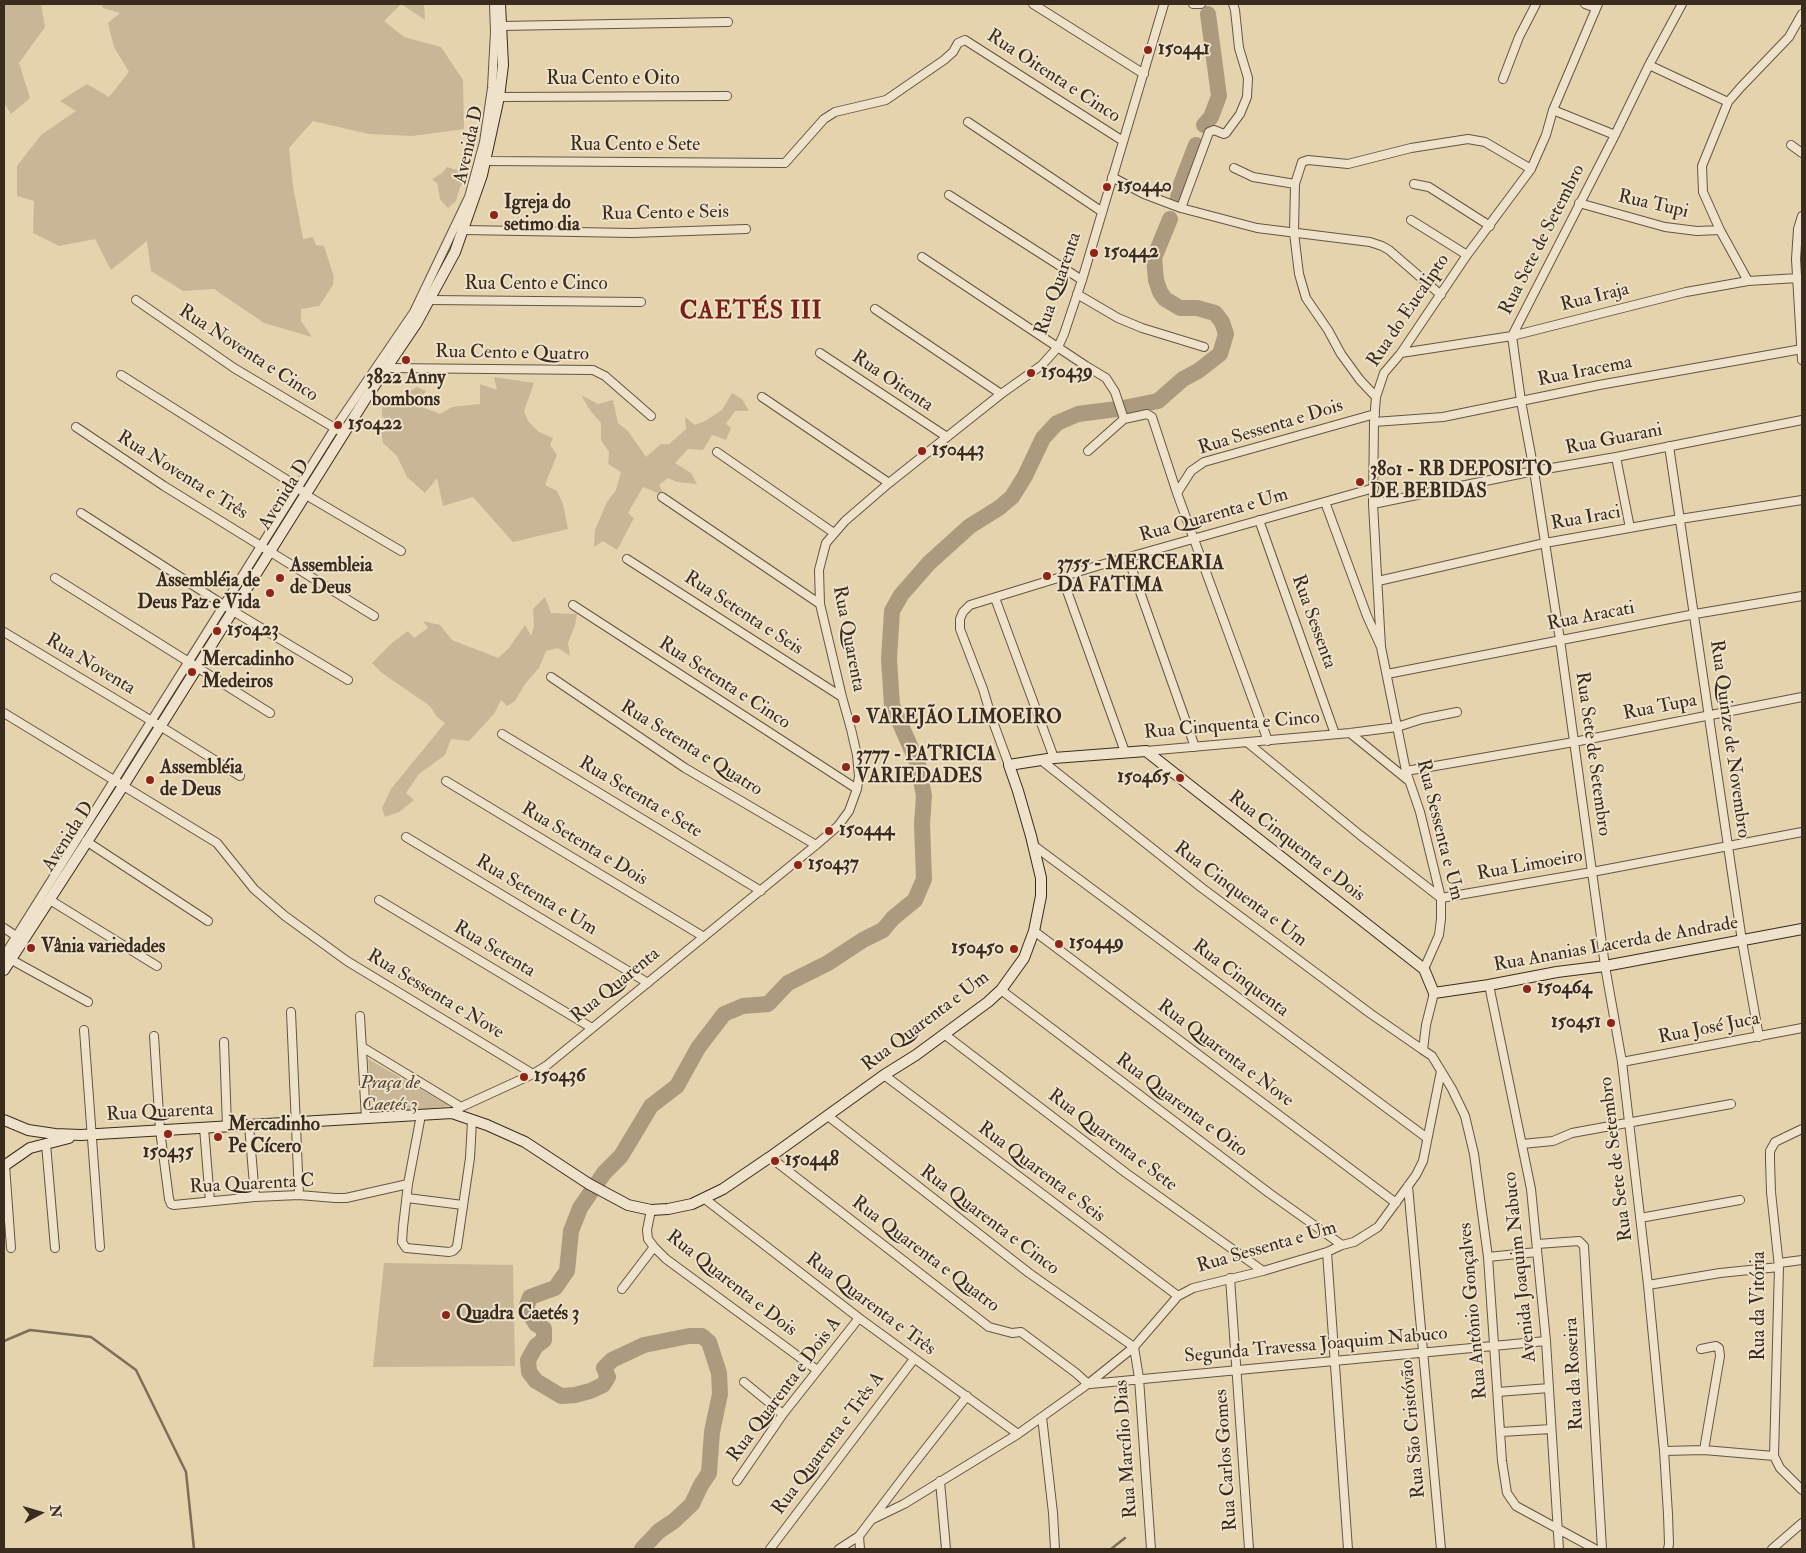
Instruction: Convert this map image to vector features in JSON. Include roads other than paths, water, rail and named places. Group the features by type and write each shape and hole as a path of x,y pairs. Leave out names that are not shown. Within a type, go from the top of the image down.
{"street":[{"name":"Avenida D","path":"4,970 7,958 119,783 192,664 267,549 306,495 339,432 414,312 469,197 484,142 492,88 495,32 494,4"},
{"name":"Avenida D","path":"267,549 298,487 386,368 430,300 455,252 464,230 485,161 499,97 502,65 500,4"},
{"path":"1033,4 1144,74"},
{"path":"1193,4 1201,4"},
{"path":"1503,79 1519,37 1536,4"},
{"path":"1585,4 1597,6"},
{"name":"Rua Sete de Setembro","path":"1668,1549 1664,1451 1648,1285 1622,1062 1605,966 1560,640 1512,336 1615,135 1648,65 1682,4"},
{"name":"Rua Quarenta","path":"4,1120 28,1130 55,1134 86,1135 458,1112 546,1066 838,826 849,810 857,789 859,776 857,756 820,604 819,570 826,543 834,533 889,483 1001,394 1042,365 1058,347 1082,280 1101,211 1144,74 1162,5"},
{"name":"Rua do Eucalipto","path":"1381,646 1373,504 1374,418 1376,397 1384,373 1401,353 1467,255 1532,169 1546,135 1553,110 1597,6"},
{"path":"1181,208 1209,132 1214,130 1226,133 1240,114 1247,97 1248,78 1239,48 1234,7"},
{"path":"1748,281 1720,230 1703,192 1702,166 1728,102 1740,87 1789,37 1802,14"},
{"path":"501,26 728,22"},
{"name":"Rua Oitenta e Cinco","path":"785,163 824,119 835,112 886,100 944,60 953,52 958,43 965,40 1123,141"},
{"path":"1648,65 1728,102"},
{"name":"Rua Cento e Oito","path":"499,97 727,96"},
{"path":"1553,110 1615,135"},
{"path":"968,122 1101,211"},
{"path":"1376,397 1360,380 1341,354 1328,330 1306,298 1299,274 1294,233 1294,184 1304,160 1348,164 1412,148 1468,139 1485,142 1532,169"},
{"path":"1791,145 1802,153"},
{"name":"Rua Cento e Sete","path":"485,161 785,163"},
{"path":"1234,168 1253,177 1294,184"},
{"path":"1112,177 1144,194 1181,208 1257,228 1370,242 1382,246 1441,295"},
{"path":"1414,184 1429,188 1490,226"},
{"path":"949,195 1082,280"},
{"name":"Rua Tupi","path":"1580,203 1665,227 1697,231 1720,230"},
{"path":"1802,216 1798,229 1802,360"},
{"path":"1411,220 1467,255"},
{"name":"Rua Cento e Seis","path":"464,230 632,233 746,229"},
{"path":"922,257 1106,378 1115,392 1124,419"},
{"name":"Rua Iraja","path":"1401,353 1512,336 1686,292 1748,281 1798,278"},
{"path":"1077,294 1118,318 1142,328 1204,347"},
{"name":"Rua Noventa e Cinco","path":"136,300 234,368 339,432"},
{"name":"Rua Cento e Cinco","path":"430,300 641,302"},
{"path":"875,309 1001,394"},
{"name":"Rua Iracema","path":"1374,418 1443,417 1735,360 1802,349"},
{"name":"Rua Oitenta","path":"820,353 947,438"},
{"name":"Rua Cento e Quatro","path":"386,368 593,370 604,376 651,416"},
{"path":"121,375 298,487 306,495 401,551"},
{"path":"762,396 889,483"},
{"path":"1088,451 1124,419 1146,414 1152,417 1177,493 1268,741"},
{"name":"Rua Sessenta e Dois","path":"1177,493 1191,471 1204,462 1374,418"},
{"name":"Rua Guarani","path":"1373,504 1802,420"},
{"name":"Rua Noventa e Três","path":"76,427 164,486 374,616"},
{"name":"Rua Quinze de Novembro","path":"1669,446 1742,941 1759,1037"},
{"path":"717,452 834,533"},
{"path":"1616,457 1630,528"},
{"name":"Rua Quarenta e Um","path":"458,1112 472,1121 487,1125 525,1142 609,1196 628,1205 651,1210 668,1210 705,1199 770,1157 988,1002 1001,990 1024,958 1034,931 1041,896 1041,878 1034,845 1018,791 960,629 960,620 963,612 970,606 995,598 1374,488"},
{"path":"662,497 820,604"},
{"name":"Rua Iraci","path":"1378,581 1544,543 1680,518 1802,500"},
{"name":"Rua Sessenta e Um","path":"1326,502 1367,616 1381,646 1408,782 1420,812 1441,898 1439,935 1424,969"},
{"path":"81,513 229,608 348,680"},
{"name":"Rua Sessenta","path":"1259,520 1335,734"},
{"path":"1128,558 1196,747"},
{"name":"Rua Setenta e Seis","path":"628,559 842,697"},
{"path":"56,578 270,713"},
{"path":"1062,578 1125,752"},
{"name":"Rua Aracati","path":"1387,674 1694,614 1802,596"},
{"path":"995,598 1054,758"},
{"name":"Rua Setenta e Cinco","path":"573,605 857,789"},
{"name":"Rua Noventa","path":"4,632 240,776"},
{"name":"Rua Setenta e Quatro","path":"551,677 685,768 816,845"},
{"name":"Rua Tupa","path":"1406,771 1574,742 1802,697"},
{"name":"Rua Sessenta e Nove","path":"4,712 69,754 217,843 241,874 270,904 321,942 347,961 533,1074"},
{"name":"Rua Cinquenta e Cinco","path":"1009,765 1054,758 1146,752 1350,733 1397,727 1422,718 1457,712"},
{"path":"1350,733 1408,782"},
{"name":"Rua Setenta e Sete","path":"502,734 761,891"},
{"path":"1248,743 1360,835 1441,898"},
{"name":"Rua Cinquenta e Dois","path":"1146,752 1424,969"},
{"name":"Rua Cinquenta e Um","path":"1041,760 1202,888 1371,1014 1423,1050"},
{"name":"Rua Setenta e Dois","path":"446,781 704,936"},
{"name":"Avenida D","path":"20,938 50,900 119,783"},
{"name":"Rua Limoeiro","path":"1441,898 1592,872 1802,832"},
{"name":"Rua Setenta e Um","path":"406,837 648,983"},
{"path":"86,841 208,921"},
{"name":"Rua Cinquenta","path":"1034,845 1427,1138"},
{"path":"50,900 158,966"},
{"name":"Rua Setenta","path":"379,900 592,1028"},
{"path":"4,928 20,938"},
{"name":"Rua Ananias Lacerda de Andrade","path":"1434,993 1557,972 1605,966 1802,929"},
{"name":"Rua Quarenta e Nove","path":"1034,931 1396,1202"},
{"path":"7,958 88,1002"},
{"path":"1424,969 1434,993 1426,1026 1423,1050 1432,1056 1442,1072"},
{"name":"Avenida Joaquim Nabuco","path":"1489,985 1531,1189 1550,1388 1559,1549"},
{"name":"Rua Quarenta e Oito","path":"1001,990 1342,1245"},
{"path":"291,1012 299,1195"},
{"path":"360,1016 366,1118"},
{"name":"Rua José Juca","path":"1622,1062 1802,1028"},
{"path":"84,1030 86,1135 100,1247"},
{"name":"Rua Quarenta e Sete","path":"944,1034 1126,1173 1263,1271"},
{"path":"154,1036 160,1130"},
{"path":"224,1042 227,1126"},
{"path":"362,1047 458,1112"},
{"name":"Rua Sessenta e Um","path":"838,1549 859,1536 873,1519 904,1504 1018,1434 1088,1384 1134,1347 1178,1296 1193,1288 1263,1271 1327,1252 1354,1242 1378,1227 1416,1175 1422,1161 1442,1072"},
{"name":"Rua Antônio Gonçalves","path":"1442,1072 1465,1116 1471,1136 1488,1257 1493,1346 1507,1493 1516,1506 1595,1549"},
{"name":"Rua Quarenta e Seis","path":"884,1075 1178,1296"},
{"path":"1522,1144 1553,1141 1572,1132 1731,1104"},
{"path":"421,1115 408,1184 402,1242 406,1248 453,1251 458,1247 472,1121"},
{"name":"Rua Quarenta e Cinco","path":"828,1116 1029,1273 1134,1347"},
{"path":"249,1125 255,1197"},
{"path":"204,1128 210,1201"},
{"name":"Rua da Vitória","path":"1774,1456 1779,1265 1771,1192 1770,1151 1775,1142 1802,1129"},
{"name":"Rua Quarenta C","path":"160,1130 169,1202 174,1205 255,1197 299,1195 346,1198 408,1184"},
{"name":"Rua Quarenta","path":"5,1166 30,1148 86,1135"},
{"path":"46,1144 55,1248"},
{"name":"Rua Quarenta e Quatro","path":"770,1157 989,1327 1012,1333 1021,1332 1088,1384"},
{"path":"5,1166 11,1248"},
{"name":"Rua São Cristóvão","path":"1408,1186 1442,1549"},
{"path":"407,1198 463,1205"},
{"name":"Rua Quarenta e Três","path":"705,1199 859,1318 1018,1434"},
{"path":"1640,1218 1740,1200"},
{"name":"Rua Quarenta e Dois","path":"651,1210 647,1230 648,1239 666,1258 817,1370"},
{"name":"Rua da Roseira","path":"1488,1257 1579,1241 1584,1246 1602,1549"},
{"path":"622,1289 654,1246"},
{"path":"1327,1252 1348,1549"},
{"path":"1648,1285 1802,1260"},
{"name":"Rua Carlos Gomes","path":"1230,1278 1249,1549"},
{"name":"Rua Quarenta e Dois A","path":"737,1481 783,1414 859,1318"},
{"name":"Segunda Travessa Joaquim Nabuco","path":"1088,1384 1546,1341"},
{"path":"1702,1349 1716,1346 1719,1348 1720,1356 1704,1450"},
{"name":"Rua Marcílio Dias","path":"1134,1347 1139,1378 1152,1549"},
{"name":"Rua Quarenta e Três A","path":"770,1549 914,1359"},
{"path":"744,1382 783,1414"},
{"path":"1498,1392 1550,1388"},
{"path":"873,1519 967,1396"},
{"path":"1042,1417 1053,1513 1055,1549"},
{"path":"1501,1432 1551,1429"},
{"path":"1664,1451 1704,1450 1774,1456 1780,1468 1802,1490"},
{"path":"940,1481 946,1549"},
{"path":"1772,1549 1802,1523"},
{"path":"859,1536 860,1549"}],"waterway":[{"path":"1204,125 1211,117 1219,96 1208,14"},
{"path":"1177,203 1181,184 1196,145"},
{"path":"1123,408 1158,401 1183,379 1198,371 1220,354 1226,334 1222,322 1215,313 1197,308 1180,308 1165,299 1160,292 1156,280 1154,258 1170,219"},
{"path":"642,1549 659,1531 674,1521 692,1504 709,1473 712,1432 720,1394 719,1373 709,1342 702,1336 689,1336 644,1345 612,1360 604,1368 608,1377 603,1385 575,1395 561,1396 536,1381 529,1372 528,1360 536,1346 544,1340 544,1329 536,1324 526,1308 530,1297 555,1288 567,1271 571,1231 580,1208 604,1173 621,1156 651,1106 677,1086 698,1048 724,1014 743,1006 768,1004 788,983 828,963 863,940 883,930 893,918 915,900 924,879 922,824 924,796 918,764 892,705 889,659 892,611 901,595 929,563 970,526 999,508 1012,497 1025,476 1043,438 1057,423 1078,414 1117,409"},
{"path":"4,1341 30,1330 91,1337 136,1370 186,1472 194,1549"},
{"path":"1111,1549 1125,1538"}],"place":[{"name":"150441","path":"1148,50"},
{"name":"150440","path":"1107,187"},
{"name":"Igreja do setimo dia","path":"494,215"},
{"name":"150442","path":"1094,253"},
{"name":"3822 Anny bombons","path":"406,360"},
{"name":"150439","path":"1031,373"},
{"name":"150422","path":"338,425"},
{"name":"150443","path":"922,451"},
{"name":"3801 - RB DEPOSITO DE BEBIDAS","path":"1360,482"},
{"name":"3755 - MERCEARIA DA FATIMA","path":"1047,576"},
{"name":"Assembleia de Deus","path":"280,578"},
{"name":"Assembléia de Deus Paz e Vida","path":"270,593"},
{"name":"150423","path":"217,631"},
{"name":"Mercadinho Medeiros","path":"192,672"},
{"name":"VAREJÃO LIMOEIRO","path":"856,719"},
{"name":"3777 - PATRICIA VARIEDADES","path":"846,767"},
{"name":"150465","path":"1180,778"},
{"name":"Assembléia de Deus","path":"150,780"},
{"name":"150444","path":"829,831"},
{"name":"150437","path":"798,865"},
{"name":"150449","path":"1059,944"},
{"name":"Vânia variedades","path":"31,948"},
{"name":"150450","path":"1014,949"},
{"name":"150464","path":"1527,989"},
{"name":"150451","path":"1611,1023"},
{"name":"150436","path":"524,1077"},
{"name":"150435","path":"168,1134"},
{"name":"Mercadinho Pe Cícero","path":"218,1137"},
{"name":"150448","path":"775,1161"},
{"name":"Quadra Caetés 3","path":"446,1315"}],"district":[{"name":"CAETÉS III","path":"751,313"}],"park label":[{"name":"Praça de Caetés 3","path":"390,1095"}]}
